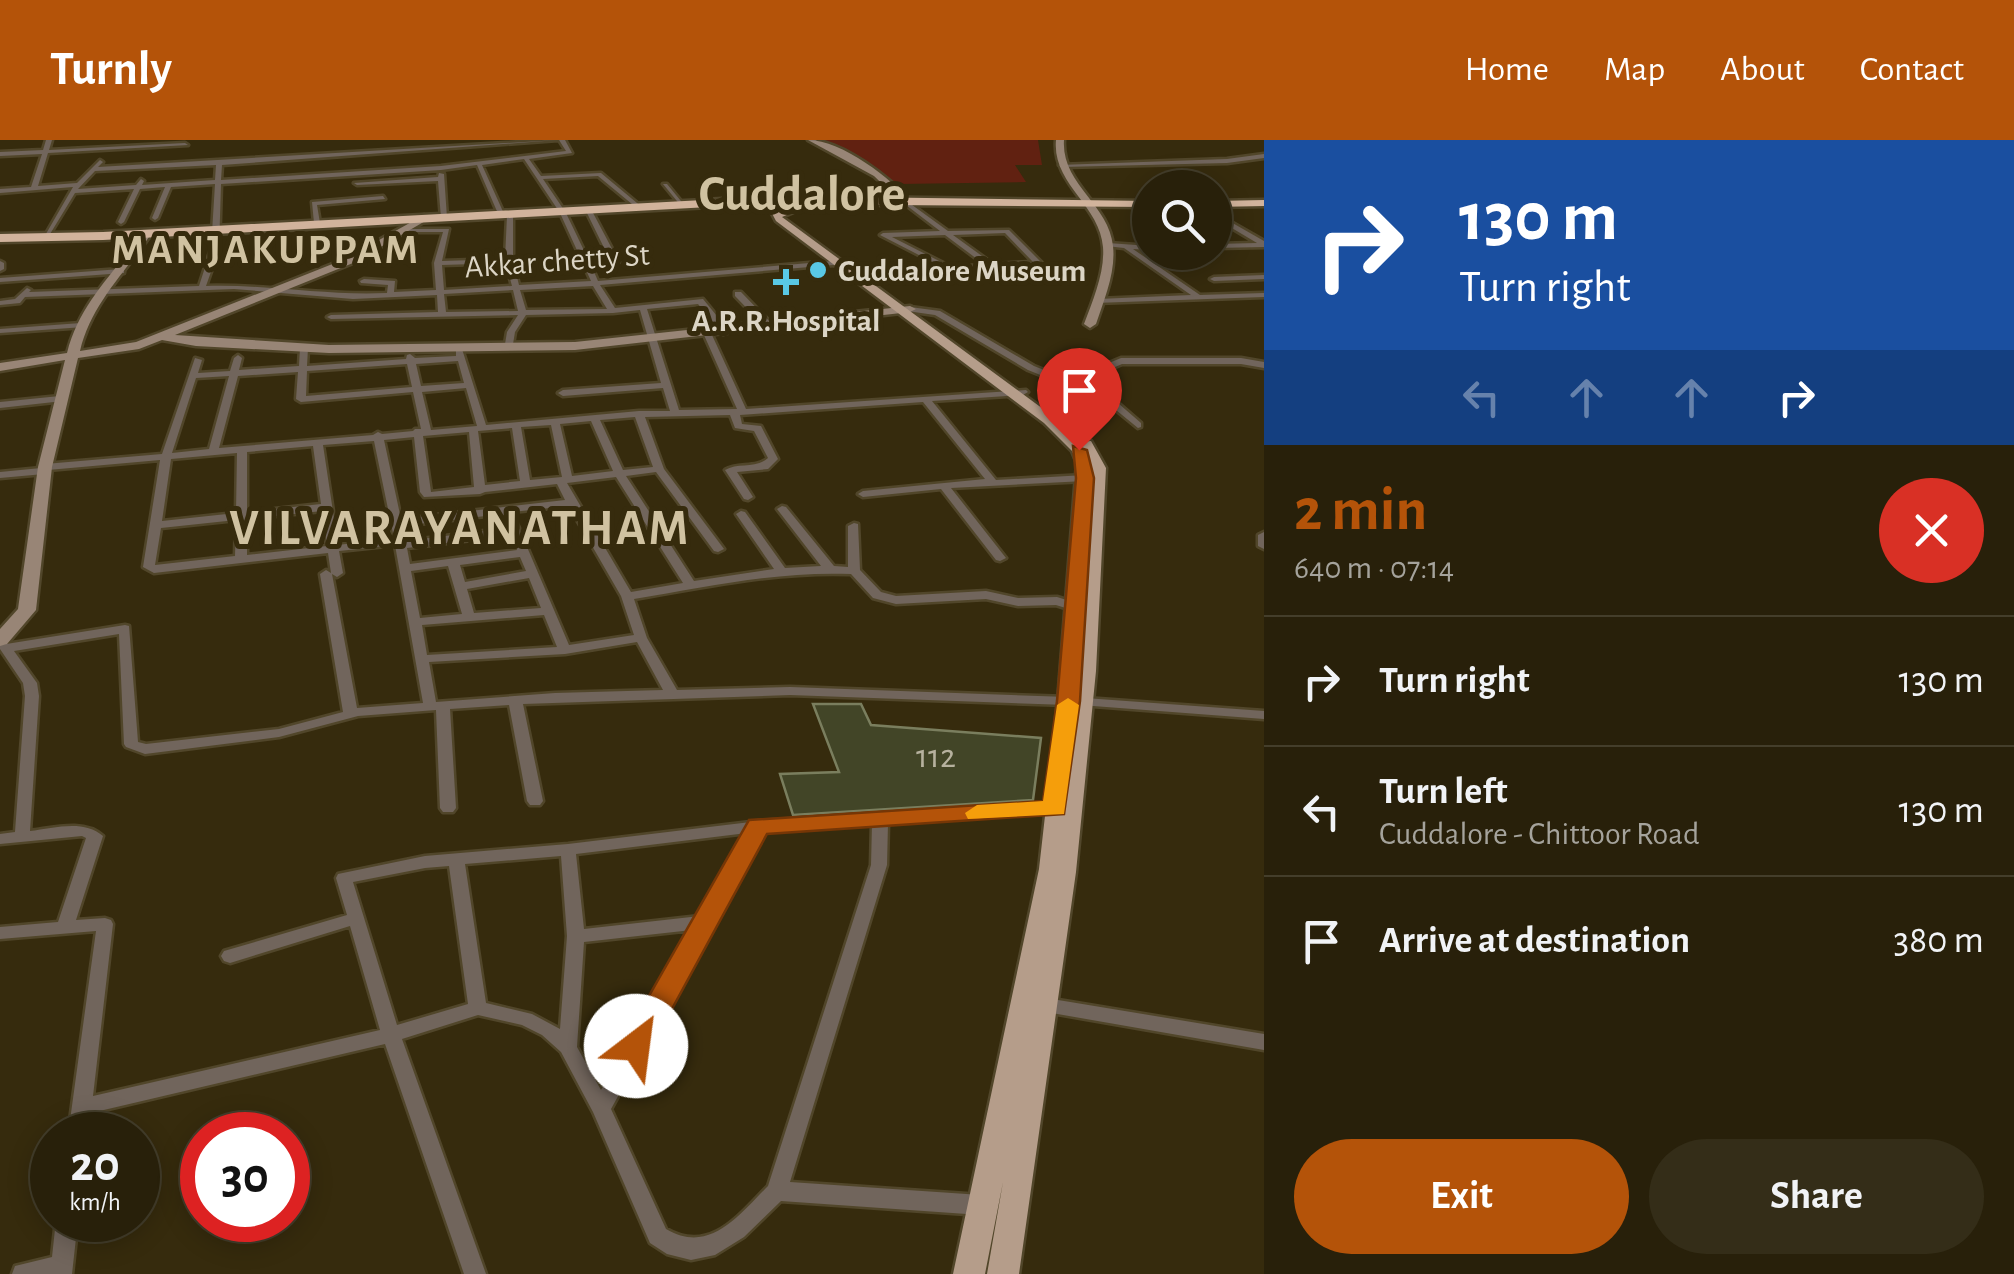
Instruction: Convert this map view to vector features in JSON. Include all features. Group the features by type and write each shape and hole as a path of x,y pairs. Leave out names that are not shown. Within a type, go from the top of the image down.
{"highway":[{"path":"726,202 907,203"},
{"path":"0,238 424,218 444,224 506,216 726,202 1132,203"},
{"path":"1232,203 1264,202"}],"main road":[{"path":"776,205 841,262 1017,392 1079,450 1092,478 1065,884 1003,1274"},
{"path":"968,1274 1051,869 1055,808 1077,696 1075,607 1092,478"}],"street":[{"path":"34,188 49,140"},
{"path":"96,168 558,140 570,152 441,168 218,186"},
{"path":"813,140 870,170 992,267"},
{"path":"1060,140 1062,165 1089,203 1108,245 1090,324"},
{"path":"0,154 185,142 181,165"},
{"path":"46,238 76,188 96,168 108,148"},
{"path":"1238,148 1261,156"},
{"path":"430,149 441,168 444,224 438,294 442,316"},
{"path":"347,155 356,183"},
{"path":"1062,165 1261,156"},
{"path":"526,158 563,213 612,311"},
{"path":"279,159 280,178"},
{"path":"202,287 214,258 218,229 219,163"},
{"path":"478,164 506,216 509,260 523,314 511,332 509,344"},
{"path":"122,222 147,166"},
{"path":"538,178 600,174 640,208"},
{"path":"0,191 441,179"},
{"path":"155,218 169,186"},
{"path":"665,186 683,205"},
{"path":"317,223 314,203 383,198"},
{"path":"586,264 614,262 589,211"},
{"path":"0,366 138,345 350,260 409,230 424,218"},
{"path":"409,230 444,224"},
{"path":"1232,225 1264,245"},
{"path":"944,232 1011,232 1039,264 948,268 883,234 944,232"},
{"path":"3,644 27,610 45,469 81,325 100,292 121,271 146,234"},
{"path":"1108,245 1132,248"},
{"path":"1232,246 1264,245"},
{"path":"1127,248 1198,297"},
{"path":"438,263 509,260"},
{"name":"Akkar chetty St","path":"0,303 22,296 202,287 353,297 438,294 841,262"},
{"path":"0,280 121,271"},
{"path":"1214,279 1264,278"},
{"path":"22,296 33,281"},
{"path":"364,281 392,283 390,296"},
{"path":"738,294 768,326"},
{"path":"1098,301 1264,295"},
{"path":"331,317 612,311 700,301 726,332"},
{"path":"643,308 675,414"},
{"path":"192,376 411,363 509,344 575,346 651,340 906,310 937,313 1030,368 1096,394 1138,425"},
{"path":"0,331 81,325"},
{"path":"708,334 739,412 738,426 758,428 773,460 764,467 730,470 748,497"},
{"path":"160,336 304,348 407,347 459,352"},
{"path":"407,347 419,390 425,492 436,495 480,491 659,468"},
{"path":"304,348 301,399 468,385"},
{"path":"459,352 478,428 480,491"},
{"path":"213,452 238,358"},
{"path":"198,360 166,456 149,567 515,531"},
{"path":"1096,394 1112,365 1120,361 1241,361 1264,365"},
{"path":"578,420 560,389 665,386"},
{"path":"0,475 378,434 1017,392"},
{"path":"0,405 60,399"},
{"path":"927,400 990,478 990,483"},
{"path":"639,414 659,468 718,550"},
{"path":"594,418 619,473 691,586"},
{"path":"555,421 564,480 572,502 627,596 641,638 670,692"},
{"path":"516,425 526,485"},
{"path":"378,434 408,568 421,659 436,706 448,808"},
{"path":"317,441 351,715"},
{"path":"241,560 242,448"},
{"path":"863,494 1092,478"},
{"path":"945,488 1000,558"},
{"path":"398,523 572,502"},
{"path":"154,525 326,507"},
{"path":"782,509 829,568"},
{"path":"506,510 565,650"},
{"path":"741,514 783,573"},
{"path":"854,526 854,570 877,595 896,600 986,595 1018,602 1057,601 1075,607"},
{"path":"1264,535 1264,546"},
{"path":"408,568 524,552"},
{"path":"453,562 469,618"},
{"path":"627,596 783,573 829,568 854,570"},
{"path":"461,586 532,574"},
{"path":"414,622 547,611"},
{"path":"3,644 126,629 131,744 136,749 279,733 351,715 515,700 670,692 1077,696 1264,714"},
{"path":"421,659 565,650 641,638"},
{"path":"3,644 30,683 32,696 22,836"},
{"path":"515,700 534,801"},
{"path":"475,1274 392,1035 344,878 456,859 568,850 758,826 1055,808"},
{"path":"82,1107 392,1035 478,1008 526,1019 549,1030 568,1047 601,1109 658,1236 672,1250 690,1256 709,1252 728,1240 777,1190 879,865 880,819"},
{"path":"601,1109 758,826"},
{"path":"0,839 83,831 95,836 66,928"},
{"path":"568,850 576,936 568,1047"},
{"path":"456,859 478,1008"},
{"path":"230,956 356,918"},
{"path":"576,936 707,922"},
{"path":"0,933 104,924 81,1112"},
{"path":"1046,1005 1264,1042"},
{"path":"777,1190 982,1205"},
{"path":"23,1274 61,1270 65,1242"}],"shaded area":[{"path":"819,140 1038,140 1042,165 1015,165 1026,182 899,184"}],"building":[{"path":"813,704 861,704 871,725 1041,738 1033,800 793,815 780,774 839,772"}],"slow traffic":[{"path":"977,813 1055,808 1068,705"}],"place":[{"name":"Cuddalore Museum","path":"818,270"},
{"name":"A.R.R.Hospital","path":"786,282"}],"district":[{"name":"Cuddalore","path":"802,192"},
{"name":"MANJAKUPPAM","path":"266,248"},
{"name":"VILVARAYANATHAM","path":"460,526"}],"route":[{"path":"636,1046 758,826 1055,808 1068,701 1085,478 1079,450"}]}
